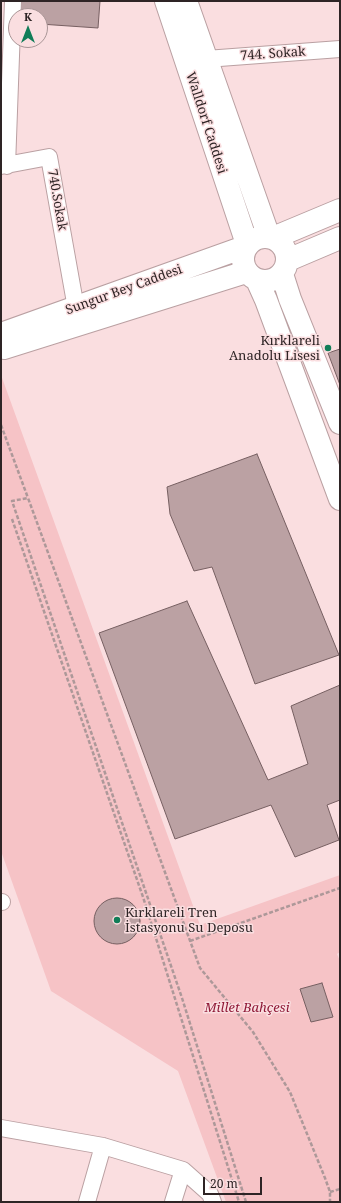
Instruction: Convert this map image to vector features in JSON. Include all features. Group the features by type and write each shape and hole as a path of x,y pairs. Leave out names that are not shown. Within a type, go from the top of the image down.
{"main road":[{"name":"Walldorf Caddesi","path":"166,1 244,235 260,241"},
{"name":"Walldorf Caddesi","path":"186,1 206,59 260,241"},
{"name":"Sungur Bey Caddesi","path":"1,334 260,241 340,210"},
{"path":"251,276 263,282 277,279 285,267 340,238"},
{"path":"340,423 290,299 285,267 287,254 285,247 280,243 260,241 244,252 243,258 251,276 266,300 340,499"},
{"name":"Sungur Bey Caddesi","path":"1,349 251,276"}],"street":[{"name":"740.Sokak","path":"13,1 4,166 50,157 74,297 78,307"},
{"name":"744. Sokak","path":"206,59 340,49"},
{"path":"1,1128 103,1146 183,1170 210,1194 213,1202"},
{"path":"87,1202 103,1146"},
{"path":"173,1202 183,1170"}],"path":[{"path":"1,426 200,968 253,1032 290,1092 325,1178 330,1192 330,1202"},
{"path":"28,498 12,501 182,998 246,1202"},
{"path":"12,519 143,897 239,1202"},
{"path":"190,941 340,888"},
{"path":"330,1192 340,1188"}],"green space":[{"name":"Millet Bahçesi","path":"1,375 200,925 340,875 340,952 337,954 340,961 340,1202 226,1202 178,1071 51,991 1,851"}],"building":[{"path":"17,1 100,1 98,28 48,25 48,8 17,8"},
{"path":"340,349 340,385 328,353"},
{"path":"257,454 339,655 255,684 212,567 194,571 170,514 167,487"},
{"path":"187,601 268,780 308,764 291,706 340,685 340,800 327,805 339,840 295,857 271,805 175,839 99,633"},
{"name":"Kırklareli Tren İstasyonu Su Deposu","path":"117,898 130,902 136,908 140,921 136,934 130,940 117,944 104,940 98,934 94,921 98,908 104,902"},
{"path":"322,983 333,1017 311,1022 300,989"}],"place":[{"name":"Kırklareli Anadolu Lisesi","path":"328,348"},
{"name":"Kırklareli Tren İstasyonu Su Deposu","path":"117,920"}]}
